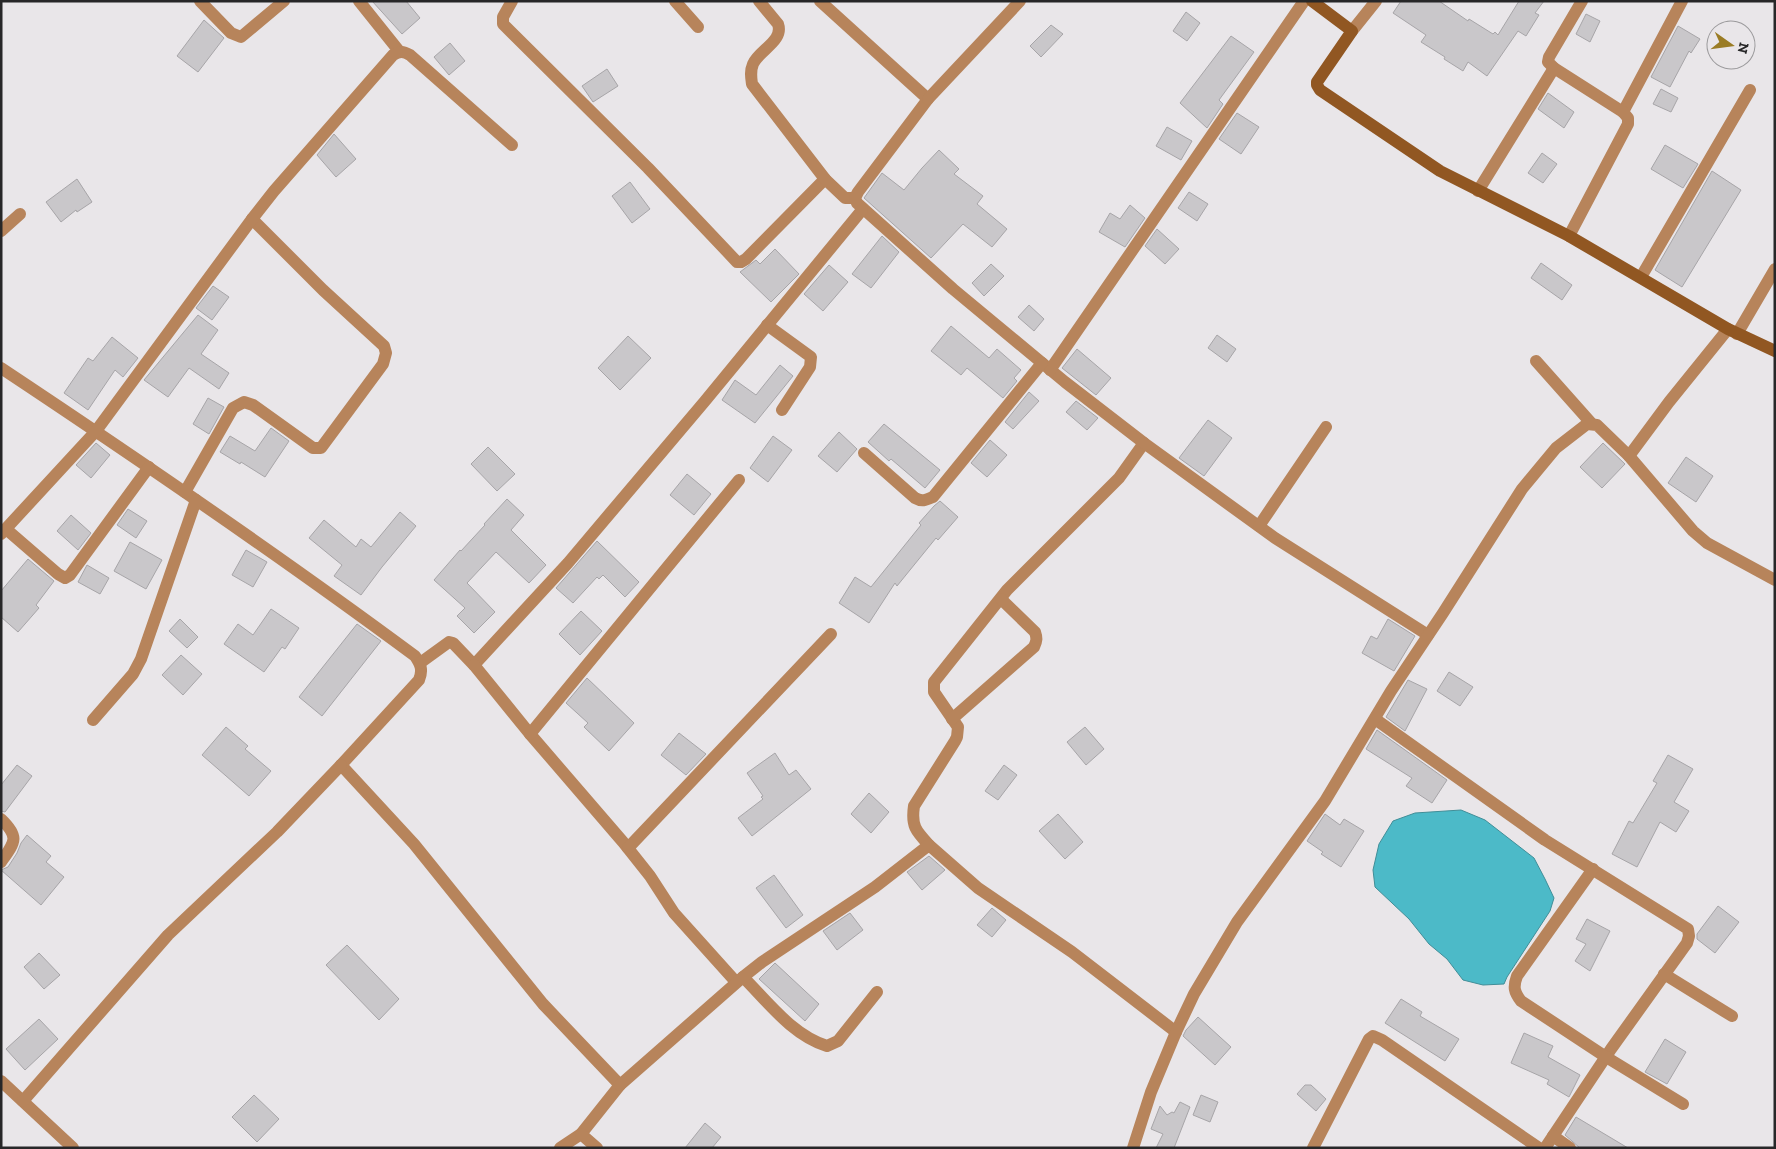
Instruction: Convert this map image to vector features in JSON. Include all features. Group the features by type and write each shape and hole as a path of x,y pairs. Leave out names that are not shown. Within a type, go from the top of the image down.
{"street":[{"path":"200,1 231,33 241,37 284,1"},
{"path":"359,1 399,52"},
{"path":"512,1 503,17 503,24 648,168 737,262 741,262 746,258 824,179"},
{"path":"675,1 698,27"},
{"path":"759,1 780,29 778,36 756,59 751,74 752,84 824,179 845,198 855,198"},
{"path":"820,1 928,99"},
{"path":"1020,1 928,99 858,192 855,198 857,203 862,210 953,289 1046,367 1144,443 1259,526 1428,635"},
{"path":"864,453 915,498 924,501 932,496 1046,367 1304,1"},
{"path":"1312,1 1352,32"},
{"path":"1376,1 1317,82 1318,88 1440,170 1568,236 1733,332 1775,351"},
{"path":"1568,236 1628,124 1628,118 1623,112 1554,68 1548,62 1549,57 1582,1"},
{"path":"1623,112 1682,1"},
{"path":"149,468 70,575 65,578 4,532 96,430 252,218 393,55 405,52 410,55 512,145"},
{"path":"1478,191 1554,68"},
{"path":"1641,277 1750,90"},
{"path":"474,665 568,563 862,210"},
{"path":"1,230 20,214"},
{"path":"185,492 234,408 244,402 253,405 313,448 321,448 383,364 386,353 384,346 323,290 252,218"},
{"path":"1629,456 1669,402 1733,332 1775,269"},
{"path":"768,325 812,358 810,368 782,410"},
{"path":"1536,361 1592,424"},
{"path":"1,368 96,430 326,591 415,656 420,663 422,672 419,680 277,832 168,935 23,1101"},
{"path":"1133,1148 1151,1092 1176,1032 1194,994 1237,922 1325,801 1428,635 1522,489 1556,448 1587,424 1597,425 1629,456 1693,530 1707,543 1775,580"},
{"path":"1259,526 1326,427"},
{"path":"1144,443 1119,478 1007,590 934,682 934,692 958,727 958,737 914,806 912,819 917,832 929,845 978,888 1072,952 1176,1032"},
{"path":"530,734 739,480"},
{"path":"93,720 133,674 141,659 196,500"},
{"path":"952,719 1034,647 1037,642 1035,632 1001,599"},
{"path":"628,848 831,634"},
{"path":"420,663 449,642 453,643 474,665 530,734 628,848 650,876 674,913 739,980 805,1036 827,1046 838,1041 877,992"},
{"path":"1375,719 1545,840 1688,929 1687,943 1545,1148"},
{"path":"341,765 414,844 543,1004 620,1085"},
{"path":"1,819 13,832 14,838 10,850 1,862"},
{"path":"560,1148 581,1134 620,1085 739,980 762,962 875,887 929,845"},
{"path":"1593,869 1517,976 1513,986 1515,994 1521,1001 1606,1058 1683,1104"},
{"path":"1664,974 1732,1016"},
{"path":"1313,1148 1369,1039 1373,1036 1382,1040 1539,1148"},
{"path":"1,1081 73,1148"},
{"path":"581,1134 597,1148"},
{"path":"1553,1136 1570,1148"}],"water":[{"path":"1461,810 1485,820 1534,858 1554,898 1550,911 1504,984 1483,985 1463,980 1447,959 1429,944 1409,919 1375,887 1373,870 1379,844 1393,821 1415,813"}],"building":[{"path":"372,1 406,1 420,18 402,34"},
{"path":"1401,1 1439,1 1468,21 1469,19 1493,34 1495,32 1498,35 1519,1 1544,1 1535,13 1539,15 1526,36 1518,31 1487,76 1468,62 1463,71 1421,42 1426,35 1393,13"},
{"path":"1186,12 1200,23 1187,41 1173,31"},
{"path":"1586,14 1600,21 1590,42 1576,34"},
{"path":"204,20 224,38 198,72 177,56"},
{"path":"1051,25 1063,34 1041,57 1030,46"},
{"path":"1678,26 1700,39 1691,53 1689,51 1670,87 1651,77"},
{"path":"1231,36 1254,52 1219,100 1223,104 1207,128 1180,103"},
{"path":"450,43 465,61 449,75 434,57"},
{"path":"607,69 618,86 593,102 582,86"},
{"path":"1661,89 1678,98 1671,112 1653,104"},
{"path":"1548,93 1574,112 1564,128 1538,109"},
{"path":"1237,113 1259,127 1241,154 1219,139"},
{"path":"1167,127 1192,141 1181,160 1156,146"},
{"path":"334,134 356,159 336,177 317,155"},
{"path":"1665,145 1698,164 1683,188 1651,169"},
{"path":"939,150 959,169 954,174 983,196 977,204 1007,229 992,247 963,224 931,258 864,198 882,173 904,190"},
{"path":"1542,153 1557,164 1543,183 1528,173"},
{"path":"1712,171 1741,190 1682,287 1655,270"},
{"path":"77,179 92,202 77,212 76,210 61,222 46,202"},
{"path":"630,182 650,209 632,223 612,196"},
{"path":"1189,192 1208,204 1197,221 1178,208"},
{"path":"1130,205 1145,218 1125,247 1099,232 1110,213 1120,219"},
{"path":"1157,229 1179,249 1165,264 1145,246"},
{"path":"882,236 899,252 871,288 852,274"},
{"path":"775,249 799,274 771,302 740,272 756,260 760,264"},
{"path":"1541,263 1572,285 1562,300 1531,278"},
{"path":"991,264 1004,276 984,296 972,283"},
{"path":"829,265 848,282 823,311 804,294"},
{"path":"213,286 229,297 212,320 196,308"},
{"path":"1029,305 1044,319 1034,331 1018,317"},
{"path":"198,315 218,330 201,354 229,373 219,389 189,368 168,397 144,380"},
{"path":"951,326 989,358 997,349 1021,370 1014,378 1017,381 1003,398 967,368 961,375 931,351"},
{"path":"1217,335 1236,349 1227,362 1208,348"},
{"path":"628,336 651,358 620,390 598,368"},
{"path":"112,337 138,358 123,377 115,370 88,410 64,393 88,358 93,361"},
{"path":"1077,349 1111,378 1096,395 1062,368"},
{"path":"780,365 793,376 755,423 722,400 735,380 756,395"},
{"path":"1029,392 1039,401 1013,429 1005,422"},
{"path":"208,398 224,407 209,434 193,424"},
{"path":"1076,401 1098,418 1087,430 1066,412"},
{"path":"1208,420 1232,438 1204,476 1179,458"},
{"path":"884,424 940,470 925,488 891,459 889,461 868,442"},
{"path":"271,428 289,441 265,477 220,452 230,436 255,451"},
{"path":"839,432 857,449 837,472 818,456"},
{"path":"773,436 792,450 768,482 750,468"},
{"path":"990,440 1007,455 987,477 971,463"},
{"path":"96,443 110,455 91,478 76,465"},
{"path":"1603,443 1625,464 1602,488 1580,467"},
{"path":"488,447 515,474 497,491 471,464"},
{"path":"1686,457 1713,476 1696,502 1668,483"},
{"path":"687,474 711,494 694,515 670,495"},
{"path":"507,499 524,515 511,530 546,565 529,583 496,552 467,583 495,612 474,633 457,616 465,608 434,580"},
{"path":"940,501 958,517 938,540 936,538 897,586 895,583 869,623 839,603 855,577 871,587 921,525 919,523"},
{"path":"128,509 147,521 136,538 117,525"},
{"path":"400,512 416,526 361,595 334,576 342,565 309,538 324,520 356,547 361,539 371,547"},
{"path":"71,515 91,533 78,550 57,531"},
{"path":"597,541 639,582 625,597 603,575 599,579 597,577 573,603 556,588"},
{"path":"130,542 162,560 146,589 114,571"},
{"path":"246,550 267,562 253,587 232,575"},
{"path":"28,559 54,581 36,605 39,608 18,632 1,617 1,591"},
{"path":"87,565 109,578 100,594 78,582"},
{"path":"271,609 299,628 285,649 282,647 264,672 224,644 238,624 253,635"},
{"path":"581,611 602,631 580,655 559,634"},
{"path":"180,619 198,637 187,648 169,631"},
{"path":"1388,619 1415,636 1394,671 1362,653 1371,636 1377,639"},
{"path":"357,624 381,641 322,716 299,697"},
{"path":"181,655 202,674 183,695 162,675"},
{"path":"1449,672 1473,687 1460,706 1437,691"},
{"path":"587,678 634,723 609,751 584,727 588,723 566,703"},
{"path":"1408,680 1427,689 1405,731 1386,717"},
{"path":"226,727 248,746 245,749 271,771 249,796 202,755"},
{"path":"1085,727 1104,749 1086,765 1067,742"},
{"path":"1377,730 1447,780 1432,803 1406,786 1412,778 1366,749"},
{"path":"679,733 706,754 686,775 661,755"},
{"path":"775,753 789,775 796,770 811,789 752,836 738,818 763,799 761,797 763,796 747,773"},
{"path":"1668,755 1693,769 1674,802 1689,811 1676,832 1660,822 1637,867 1612,854 1629,821 1633,823 1657,783 1653,781"},
{"path":"17,765 32,776 5,812 1,811 1,785"},
{"path":"1004,765 1017,775 998,800 985,791"},
{"path":"869,793 889,812 871,833 851,814"},
{"path":"1058,814 1083,842 1065,859 1039,831"},
{"path":"1325,814 1340,825 1344,819 1364,831 1341,867 1321,854 1323,852 1307,841"},
{"path":"27,835 51,856 46,862 64,877 41,905 1,870 8,867"},
{"path":"929,856 945,870 922,890 907,872"},
{"path":"774,875 803,915 786,928 756,888"},
{"path":"1718,906 1739,922 1715,953 1697,939 1697,934"},
{"path":"992,908 1006,920 992,937 977,925"},
{"path":"850,913 863,930 837,950 823,931"},
{"path":"1587,919 1610,931 1590,971 1575,961 1586,944 1576,939"},
{"path":"347,945 399,999 379,1020 326,965"},
{"path":"39,953 60,975 44,989 24,967"},
{"path":"775,963 819,1004 805,1021 759,979"},
{"path":"1401,999 1422,1012 1420,1016 1459,1039 1445,1061 1385,1023"},
{"path":"1198,1017 1231,1047 1215,1065 1183,1036"},
{"path":"39,1019 58,1039 25,1070 6,1049"},
{"path":"1524,1033 1553,1046 1548,1057 1580,1075 1569,1097 1547,1084 1549,1080 1511,1063"},
{"path":"1665,1039 1686,1052 1667,1084 1645,1072"},
{"path":"1305,1085 1311,1085 1326,1099 1316,1111 1297,1094"},
{"path":"254,1095 279,1119 257,1142 232,1117"},
{"path":"1201,1095 1218,1102 1210,1122 1193,1115"},
{"path":"1180,1102 1190,1107 1174,1148 1156,1148 1163,1134 1151,1129 1160,1106 1167,1115 1172,1112 1174,1113"},
{"path":"1576,1117 1628,1148 1580,1148 1565,1135"},
{"path":"705,1123 721,1137 712,1148 685,1148"}]}
